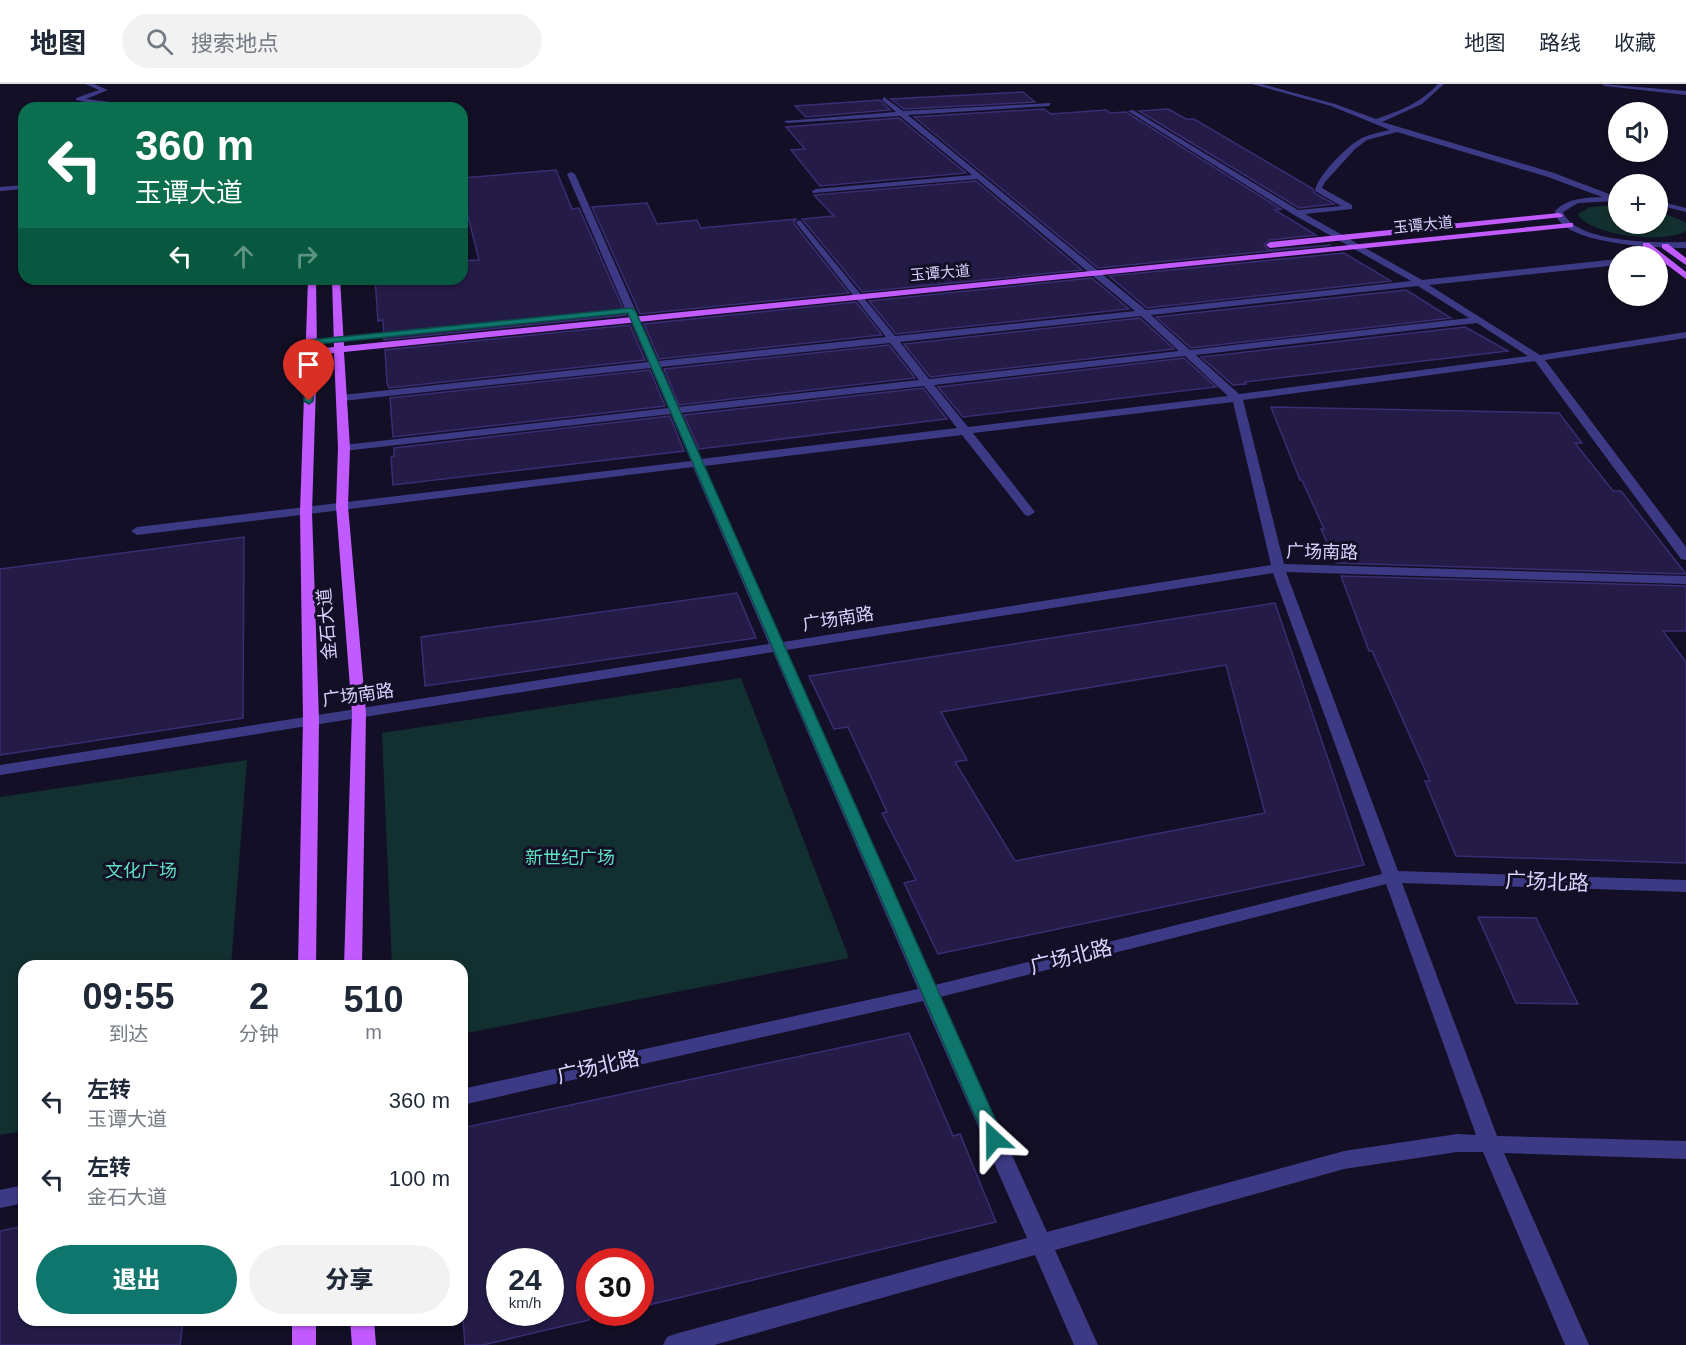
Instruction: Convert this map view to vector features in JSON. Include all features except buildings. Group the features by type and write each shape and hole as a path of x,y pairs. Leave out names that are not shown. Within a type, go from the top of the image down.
{"main road":[{"name":"玉谭大道","path":"329,342 633,315 1559,215"},
{"name":"玉谭大道","path":"855,292 1097,273 1570,225"},
{"path":"1668,248 1686,262"},
{"path":"1668,263 1686,276"},
{"name":"金石大道","path":"314,285 342,398 344,448 342,506 359,713 353,960"},
{"name":"金石大道","path":"307,960 311,720 306,512 335,285"},
{"name":"玉谭大道","path":"432,329 633,315"},
{"path":"304,1326 304,1345"},
{"path":"362,1326 364,1345"}],"street":[{"path":"88,84 105,90 78,99 94,102"},
{"path":"1255,84 1333,105 1397,130 1551,175 1608,196"},
{"path":"1377,121 1411,109 1430,97 1441,84"},
{"path":"1605,84 1686,93"},
{"path":"884,99 976,177 1097,273 1189,353 1236,398 1278,568 1490,1145 1577,1345"},
{"path":"788,121 1049,104"},
{"path":"1131,111 1297,213 1420,283 1538,358 1686,556"},
{"path":"1297,213 1349,207 1318,189 1322,181 1352,147 1365,139 1397,130"},
{"path":"571,174 929,993 1086,1345"},
{"path":"816,191 976,177"},
{"path":"0,189 18,188"},
{"path":"1608,199 1568,204 1559,211 1559,215 1570,225 1598,236 1646,245 1686,245"},
{"path":"1668,206 1686,210"},
{"path":"800,222 1029,512"},
{"path":"342,398 1608,263"},
{"path":"344,448 928,384 1479,320"},
{"path":"137,531 1236,398 1538,358 1686,335"},
{"name":"广场南路","path":"0,770 1278,568 1686,580"},
{"name":"广场北路","path":"468,1096 929,993 1391,877 1686,886"},
{"path":"675,1345 1344,1160 1457,1143 1686,1150"},
{"path":"0,1199 18,1195"}],"green space":[{"path":"1608,206 1608,231 1588,224 1579,217 1578,214 1590,207"},
{"path":"1668,215 1686,223 1686,231 1676,235 1631,236 1620,234 1668,234"},
{"name":"新世纪广场","path":"741,678 849,958 468,1033 468,960 392,960 382,733"},
{"name":"文化广场","path":"247,760 231,960 18,960 18,1132 0,1135 0,797"}],"route":[{"path":"309,401 312,342 631,310 994,1139"}]}
